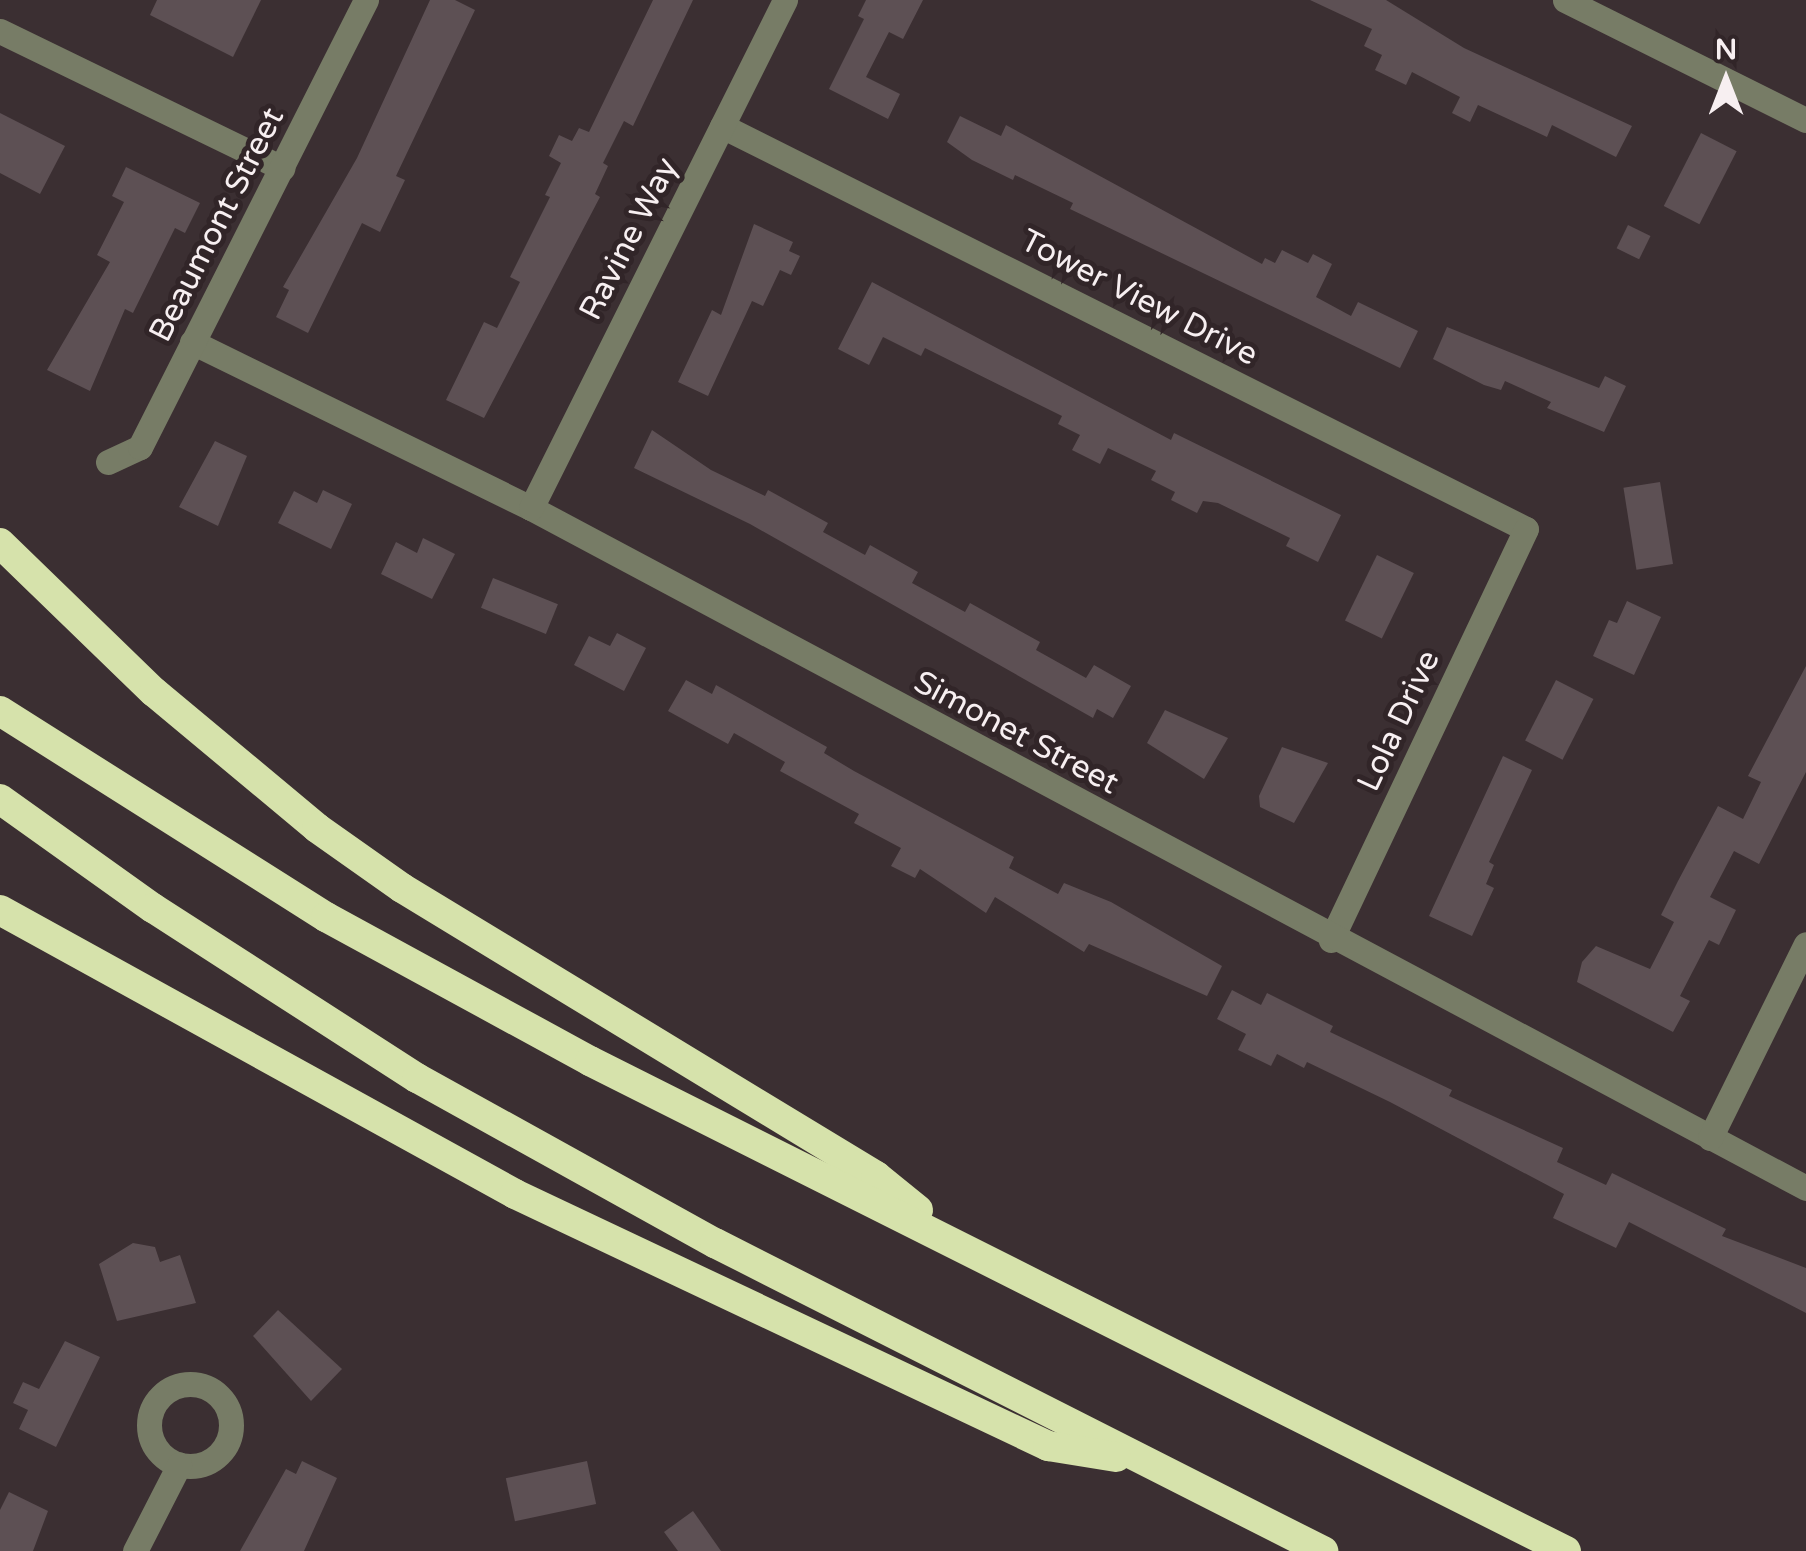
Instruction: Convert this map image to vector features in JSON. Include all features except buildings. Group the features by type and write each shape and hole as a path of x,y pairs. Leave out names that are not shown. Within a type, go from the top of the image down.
{"highway":[{"path":"0,542 154,692 317,828 419,898 876,1176 967,1249"},
{"path":"0,711 326,917 590,1061 1566,1551"},
{"path":"0,798 153,908 417,1078 716,1243 1323,1551"},
{"path":"0,910 515,1194 1048,1446 1142,1461"}],"street":[{"name":"Beaumont Street","path":"108,462 140,446 366,0"},
{"name":"Ravine Way","path":"531,508 785,0"},
{"path":"1564,0 1806,120"},
{"path":"0,32 282,168"},
{"name":"Tower View Drive","path":"722,126 1526,529"},
{"name":"Simonet Street","path":"192,342 531,508 1331,940 1806,1188"},
{"name":"Lola Drive","path":"1331,940 1526,529"},
{"path":"1710,1138 1806,944"},
{"path":"135,1551 179,1465"}]}
